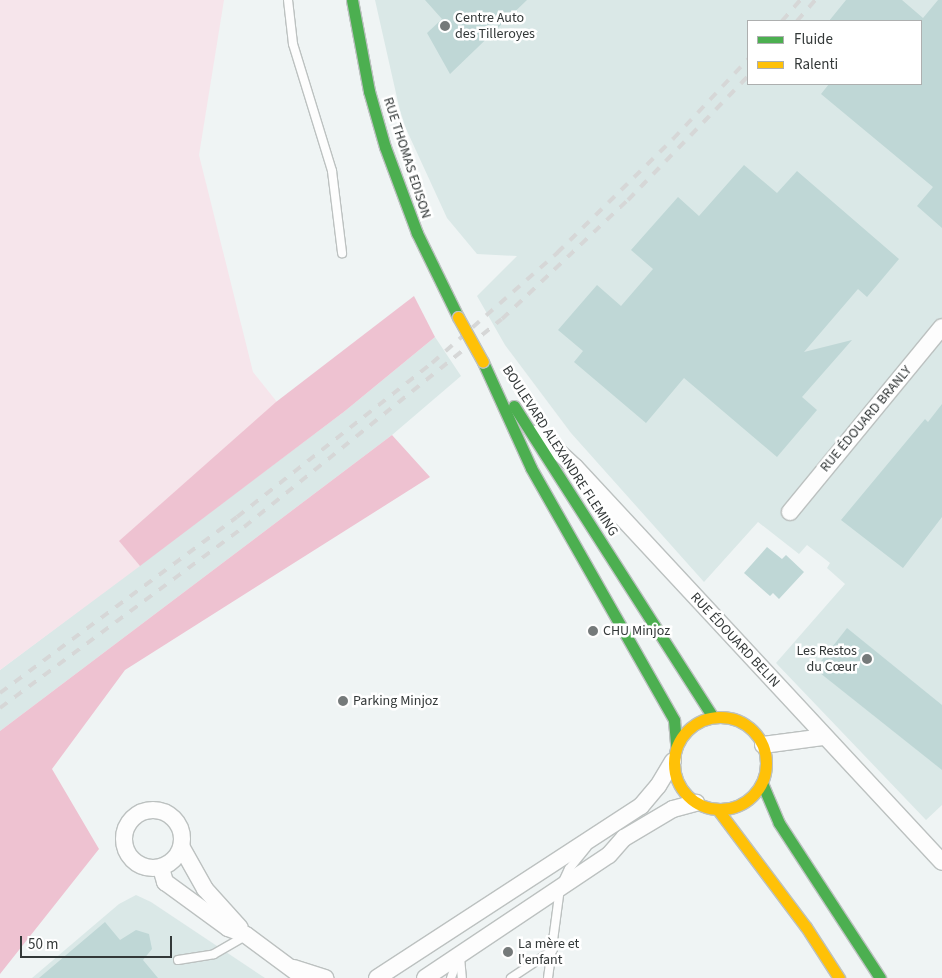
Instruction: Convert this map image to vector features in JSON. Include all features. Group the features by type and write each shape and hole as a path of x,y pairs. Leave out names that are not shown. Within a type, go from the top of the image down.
{"street":[{"name":"RUE THOMAS EDISON","path":"352,0 369,91 385,147 416,233 483,362"},
{"name":"RUE ÉDOUARD BRANLY","path":"790,512 942,327"},
{"name":"BOULEVARD ALEXANDRE FLEMING","path":"483,362 526,421 713,717"},
{"name":"BOULEVARD ALEXANDRE FLEMING","path":"483,362 531,468 674,720 675,753"},
{"name":"RUE ÉDOUARD BELIN","path":"526,421 575,466 824,737 942,862"},
{"path":"377,978 642,806 675,753 685,732 698,722 713,717 728,717 743,722 763,745 766,771 762,784 744,803 718,810 696,804 673,809 624,838 609,855 426,978"},
{"path":"763,745 824,737"},
{"path":"675,753 678,785 696,804"},
{"path":"762,784 778,823 880,978"},
{"path":"182,848 173,860 160,868 141,866 127,854 124,835 132,818 151,809 170,814 182,830 182,848 205,889 246,935 299,973 324,978"},
{"path":"718,810 806,927 839,978"},
{"path":"160,868 165,882 228,928 246,935"},
{"path":"460,954 465,921"}],"lane":[{"path":"288,0 293,44 332,171 342,253"},
{"path":"548,978 560,888 569,869 596,837"},
{"path":"178,960 214,954 246,935"},
{"path":"511,978 553,950"},
{"path":"451,978 460,954"},
{"path":"460,954 462,978"}],"shaded area":[{"path":"0,0 224,0 199,155 253,372 277,402 120,541 140,566 0,670"},
{"path":"375,0 942,0 942,805 926,820 776,663 845,584 827,568 830,563 807,545 799,554 758,522 704,582 571,433 505,345 477,296 517,256 477,254 447,218 402,120"},
{"path":"414,296 435,337 345,411 140,566 119,541 276,402"},
{"path":"435,337 461,376 392,435 0,731 0,670 345,411"},
{"path":"392,435 430,477 125,670 52,769 99,849 0,974 0,731"},
{"path":"136,895 151,902 265,978 32,978 119,904"}],"building":[{"path":"425,0 527,0 450,74 427,33 442,19"},
{"path":"846,0 902,0 923,18 938,0 942,0 942,228 917,206 933,187 821,94 828,85 922,85 922,20 830,20"},
{"path":"744,165 777,193 797,171 899,259 867,297 858,289 804,352 852,340 802,397 817,410 777,457 684,378 646,423 574,362 583,351 558,330 597,285 621,306 653,269 631,250 678,197 699,216"},
{"path":"942,404 942,517 903,568 841,520 925,419 928,422"},
{"path":"767,547 782,559 786,555 804,572 779,599 773,593 770,596 744,573"},
{"path":"847,628 942,705 942,770 815,669"},
{"path":"105,922 120,940 136,930 149,934 152,949 143,960 158,978 39,978"}],"railway":[{"path":"783,20 800,0"},
{"path":"798,20 815,0"},
{"path":"0,693 237,517 432,363 557,253 673,139 747,60"},
{"path":"0,708 244,527 502,319 628,200 747,77"}],"traffic: fast":[{"path":"352,0 369,91 385,147 417,233 458,317"},
{"path":"483,362 531,468 674,720 676,745"},
{"path":"514,406 713,717"},
{"path":"762,783 779,823 880,978"}],"traffic: slow":[{"path":"458,317 483,362"},
{"path":"711,717 729,717 746,724 759,737 766,754 766,763 766,772 759,789 746,802 729,809 711,809 694,802 681,789 674,772 674,754 681,737 694,724 711,717"},
{"path":"718,810 806,927 839,978"}],"place":[{"name":"Centre Auto des Tilleroyes","path":"445,26"},
{"name":"CHU Minjoz","path":"593,631"},
{"name":"Les Restos du Cœur","path":"867,659"},
{"name":"Parking Minjoz","path":"343,701"},
{"name":"La mère et l'enfant","path":"508,952"}]}
